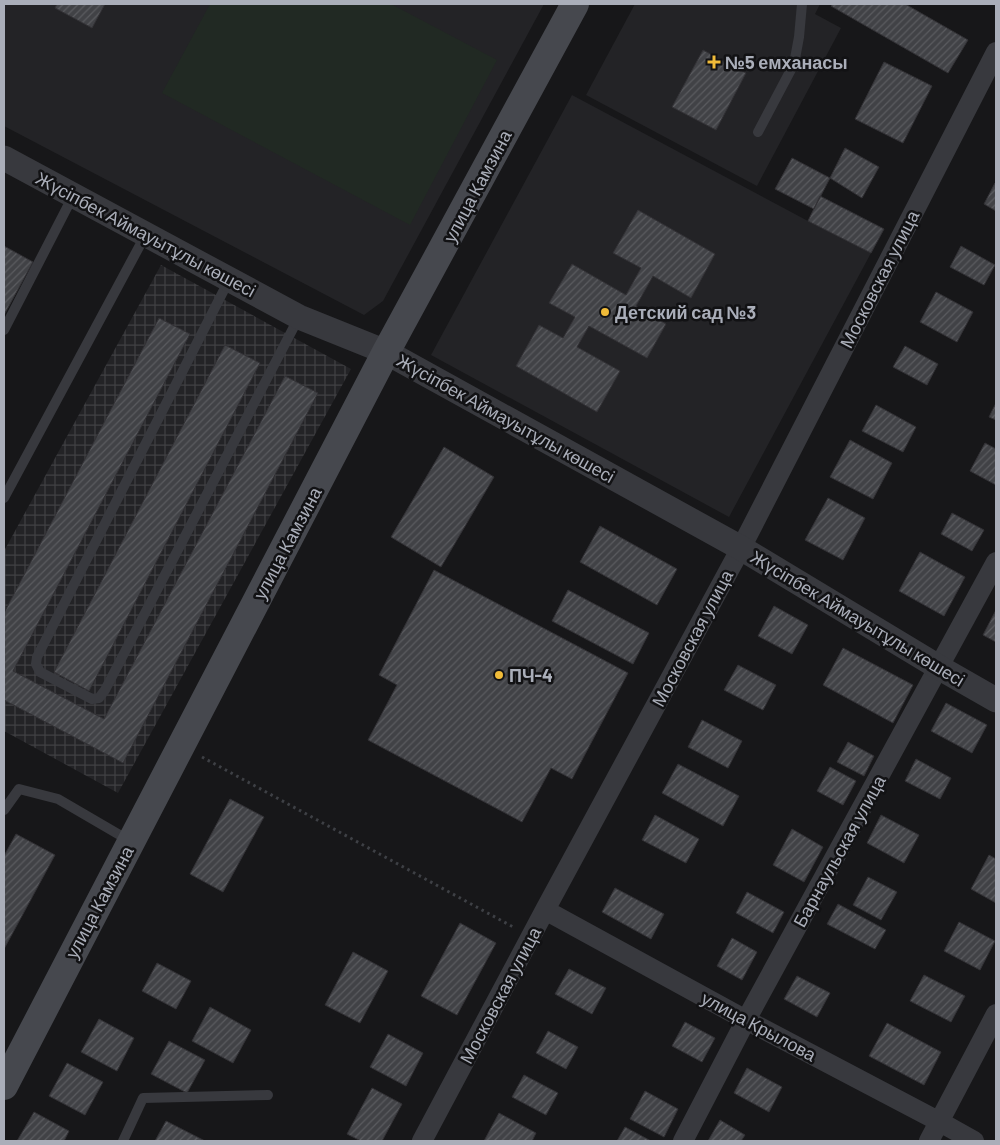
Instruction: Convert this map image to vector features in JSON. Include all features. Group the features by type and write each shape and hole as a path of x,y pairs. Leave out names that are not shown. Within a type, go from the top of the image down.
{"main road":[{"name":"улица Камзина","path":"4,1086 386,352 575,4"}],"street":[{"name":"Московская улица","path":"422,1141 741,548 996,52"},
{"name":"Жүсіпбек Аймауытұлы көшесі","path":"4,158 299,317 386,352 741,548 996,700"},
{"name":"Барнаульская улица","path":"683,1141 746,1020 940,668 996,562"},
{"name":"улица Крылова","path":"545,910 746,1020 974,1141"},
{"path":"929,1141 996,1014"}],"lane":[{"path":"758,132 794,64 802,4"},
{"path":"4,330 73,195"},
{"path":"4,498 146,234"},
{"path":"229,279 37,657 36,664 40,672 92,699 99,698 105,690 299,317"},
{"path":"4,810 19,789 58,800 131,842"},
{"path":"123,1141 143,1098 268,1094"}],"path":[{"path":"181,746 531,936"}],"shaded area":[{"path":"4,4 544,4 383,301 364,315 4,126"},
{"path":"210,4 391,4 497,60 410,225 162,93"},
{"name":"№5 емханасы","path":"635,4 820,4 815,14 841,28 757,186 586,95"},
{"path":"572,95 871,253 729,517 431,355"},
{"path":"161,265 351,369 118,793 4,731 4,551"}],"building":[{"path":"57,4 105,4 92,28 55,8"},
{"path":"833,4 905,4 968,40 948,73 831,6"},
{"path":"703,50 746,73 716,130 672,107"},
{"path":"884,62 932,86 903,143 855,119"},
{"path":"845,148 879,167 862,198 830,178"},
{"path":"792,158 830,178 814,209 775,189"},
{"path":"996,183 996,211 984,204"},
{"path":"820,196 884,229 871,253 808,221"},
{"name":"Детский сад №3","path":"638,210 715,254 691,298 653,276 636,306 666,324 647,358 589,326 577,347 620,371 597,412 516,366 539,325 563,338 575,317 549,303 572,264 626,295 641,268 613,253"},
{"path":"4,246 33,262 4,315"},
{"path":"961,246 995,265 984,285 950,267"},
{"path":"936,292 973,312 957,342 920,322"},
{"path":"159,318 190,334 13,671 104,719 285,376 318,393 123,763 4,700 4,613"},
{"path":"225,345 260,363 89,691 54,672"},
{"path":"905,346 938,364 927,385 893,367"},
{"path":"996,403 996,420 989,417"},
{"path":"876,405 916,427 903,452 862,431"},
{"path":"850,440 892,463 873,499 830,477"},
{"path":"985,443 996,449 996,485 970,471"},
{"path":"444,447 494,477 441,567 391,537"},
{"path":"828,498 865,518 843,560 805,540"},
{"path":"952,513 984,530 972,551 941,534"},
{"path":"600,526 677,569 657,605 580,562"},
{"path":"920,552 965,577 944,616 899,591"},
{"path":"434,570 628,673 572,779 551,768 522,822 368,740 397,685 379,675"},
{"path":"568,590 649,633 633,664 552,621"},
{"path":"774,606 808,625 792,654 758,636"},
{"path":"996,610 996,642 983,635"},
{"path":"843,648 913,685 893,723 823,685"},
{"path":"738,665 776,685 763,710 724,690"},
{"path":"946,703 987,725 972,753 931,731"},
{"path":"702,720 742,741 728,768 688,747"},
{"path":"848,742 874,756 864,776 837,762"},
{"path":"916,759 951,778 940,799 905,781"},
{"path":"678,764 739,796 723,826 662,793"},
{"path":"830,767 856,781 843,805 817,791"},
{"path":"230,799 264,817 223,892 190,874"},
{"path":"655,815 699,839 686,863 642,840"},
{"path":"881,815 919,835 904,863 867,843"},
{"path":"792,829 823,847 804,882 773,865"},
{"path":"16,834 55,855 4,949 4,856"},
{"path":"989,855 996,859 996,903 971,889"},
{"path":"868,877 897,892 881,920 853,905"},
{"path":"615,888 664,914 651,939 602,912"},
{"path":"747,892 784,912 773,933 736,913"},
{"path":"838,904 886,930 875,949 827,924"},
{"path":"959,922 995,941 980,970 944,951"},
{"path":"460,923 496,943 457,1015 421,996"},
{"path":"732,938 757,952 742,980 717,966"},
{"path":"353,952 388,971 360,1023 325,1005"},
{"path":"157,963 191,981 176,1009 142,991"},
{"path":"569,969 606,988 592,1014 555,994"},
{"path":"924,975 965,996 951,1022 910,1001"},
{"path":"797,976 830,993 817,1017 784,999"},
{"path":"210,1007 251,1030 233,1063 192,1041"},
{"path":"99,1019 134,1038 117,1071 81,1052"},
{"path":"685,1022 715,1038 702,1062 672,1046"},
{"path":"887,1023 941,1052 924,1085 869,1056"},
{"path":"548,1031 578,1047 566,1069 536,1053"},
{"path":"388,1034 423,1053 406,1086 370,1067"},
{"path":"169,1041 205,1060 187,1093 151,1074"},
{"path":"67,1063 103,1082 85,1115 49,1096"},
{"path":"747,1068 782,1087 769,1112 734,1093"},
{"path":"524,1075 558,1093 546,1115 512,1097"},
{"path":"372,1088 402,1104 382,1141 361,1141 347,1134"},
{"path":"645,1091 678,1109 664,1137 630,1119"},
{"path":"34,1112 69,1131 64,1141 17,1141"},
{"path":"499,1113 536,1133 532,1141 484,1141"},
{"path":"720,1120 745,1135 741,1141 708,1141"},
{"path":"166,1121 205,1141 155,1141"},
{"path":"625,1127 651,1141 617,1141"}],"place":[{"name":"№5 емханасы","path":"714,62"},
{"name":"Детский сад №3","path":"605,312"},
{"name":"ПЧ-4","path":"499,675"}]}
